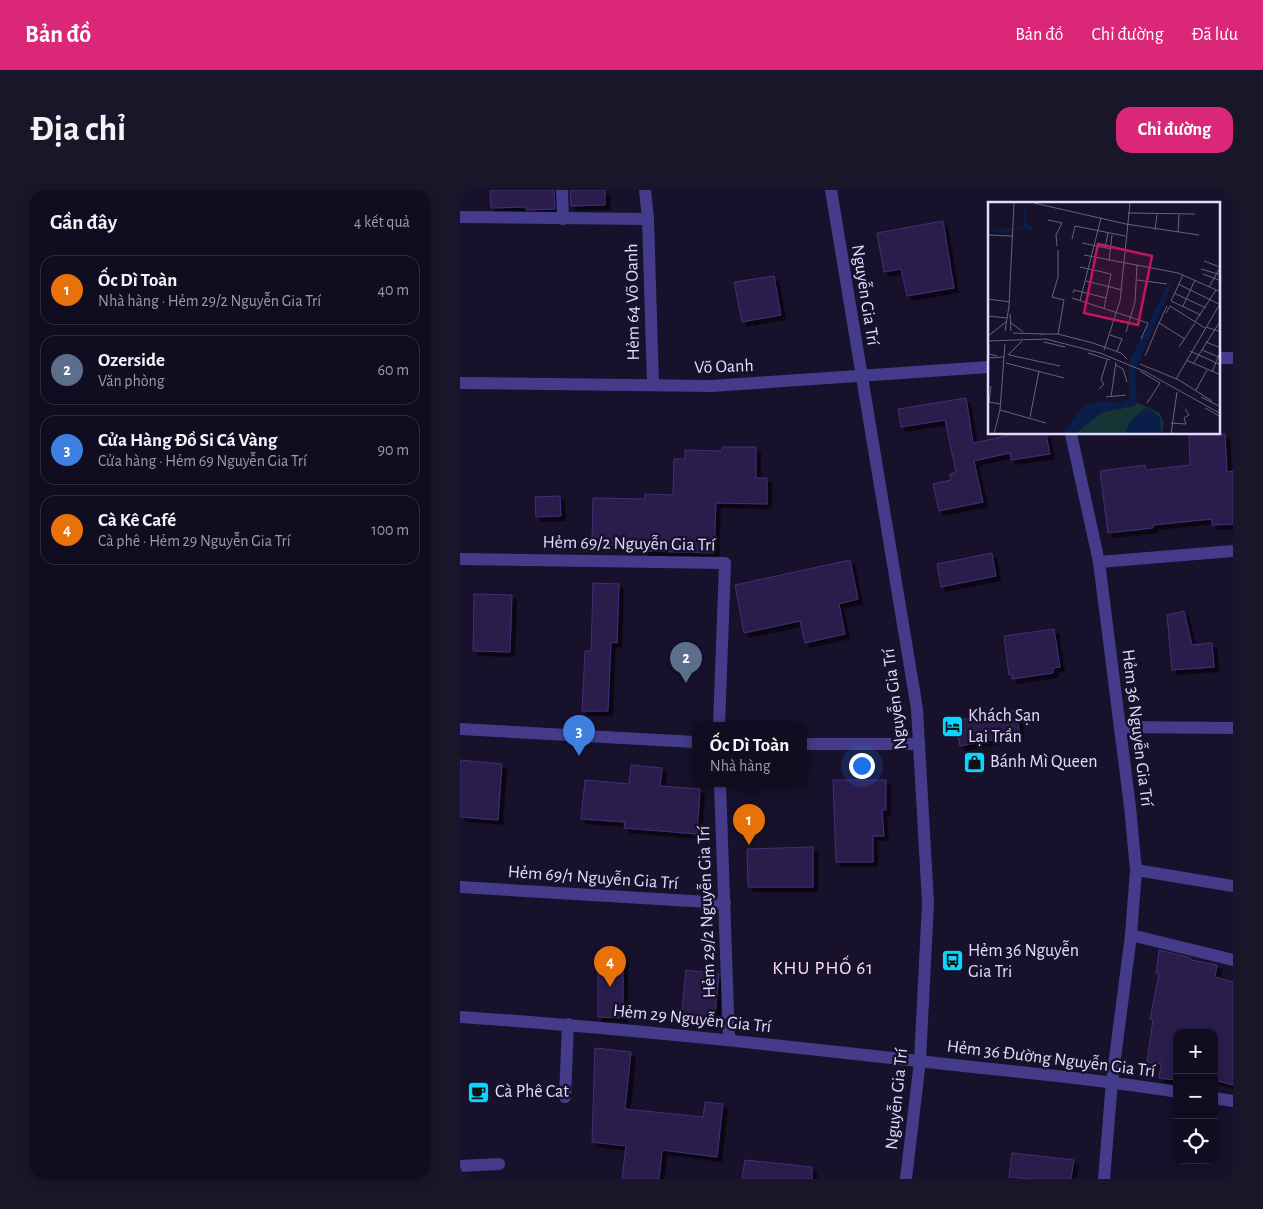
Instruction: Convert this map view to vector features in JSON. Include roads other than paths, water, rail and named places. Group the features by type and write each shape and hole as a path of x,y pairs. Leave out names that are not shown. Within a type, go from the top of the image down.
{"street":[{"path":"562,190 563,219"},
{"name":"Hẻm 64 Võ Oanh","path":"645,190 648,219 653,385"},
{"name":"Nguyễn Gia Trí","path":"831,190 917,709 928,903 920,1061 906,1179"},
{"name":"Hẻm 64 Võ Oanh","path":"460,217 648,219"},
{"path":"1220,358 1233,358"},
{"name":"Võ Oanh","path":"460,383 711,386 988,367"},
{"name":"Hẻm 36 Nguyễn Gia Trí","path":"1071,435 1098,562 1120,727 1136,870 1131,935 1112,1081 1104,1179"},
{"path":"1098,562 1233,551"},
{"name":"Hẻm 69/2 Nguyễn Gia Trí","path":"460,558 724,563 719,722"},
{"path":"1120,727 1233,728"},
{"path":"460,729 692,742"},
{"path":"807,744 919,744"},
{"name":"Hẻm 29/2 Nguyễn Gia Trí","path":"720,787 729,1040"},
{"path":"1136,870 1233,884"},
{"name":"Hẻm 69/1 Nguyễn Gia Trí","path":"460,887 725,903"},
{"path":"1131,935 1233,960"},
{"name":"Hẻm 29 Nguyễn Gia Trí","path":"460,1017 568,1024 920,1061"},
{"path":"565,1097 568,1024"},
{"name":"Hẻm 36 Đường Nguyễn Gia Trí","path":"920,1061 1112,1081 1173,1091"},
{"path":"1218,1099 1233,1101"},
{"path":"460,1166 499,1164"}],"place":[{"name":"Ozerside","path":"686,683"},
{"name":"Khách Sạn Lại Trần","path":"952,726"},
{"name":"Cửa Hàng Đồ Si Cá Vàng","path":"579,756"},
{"name":"Bánh Mì Queen","path":"974,762"},
{"name":"Ốc Dì Toàn","path":"749,845"},
{"name":"Hẻm 36 Nguyễn Gia Tri","path":"952,961"},
{"name":"Cà Kê Café","path":"610,987"},
{"name":"Cà Phê Cat","path":"479,1092"}],"district":[{"name":"KHU PHỐ 61","path":"823,968"}]}
